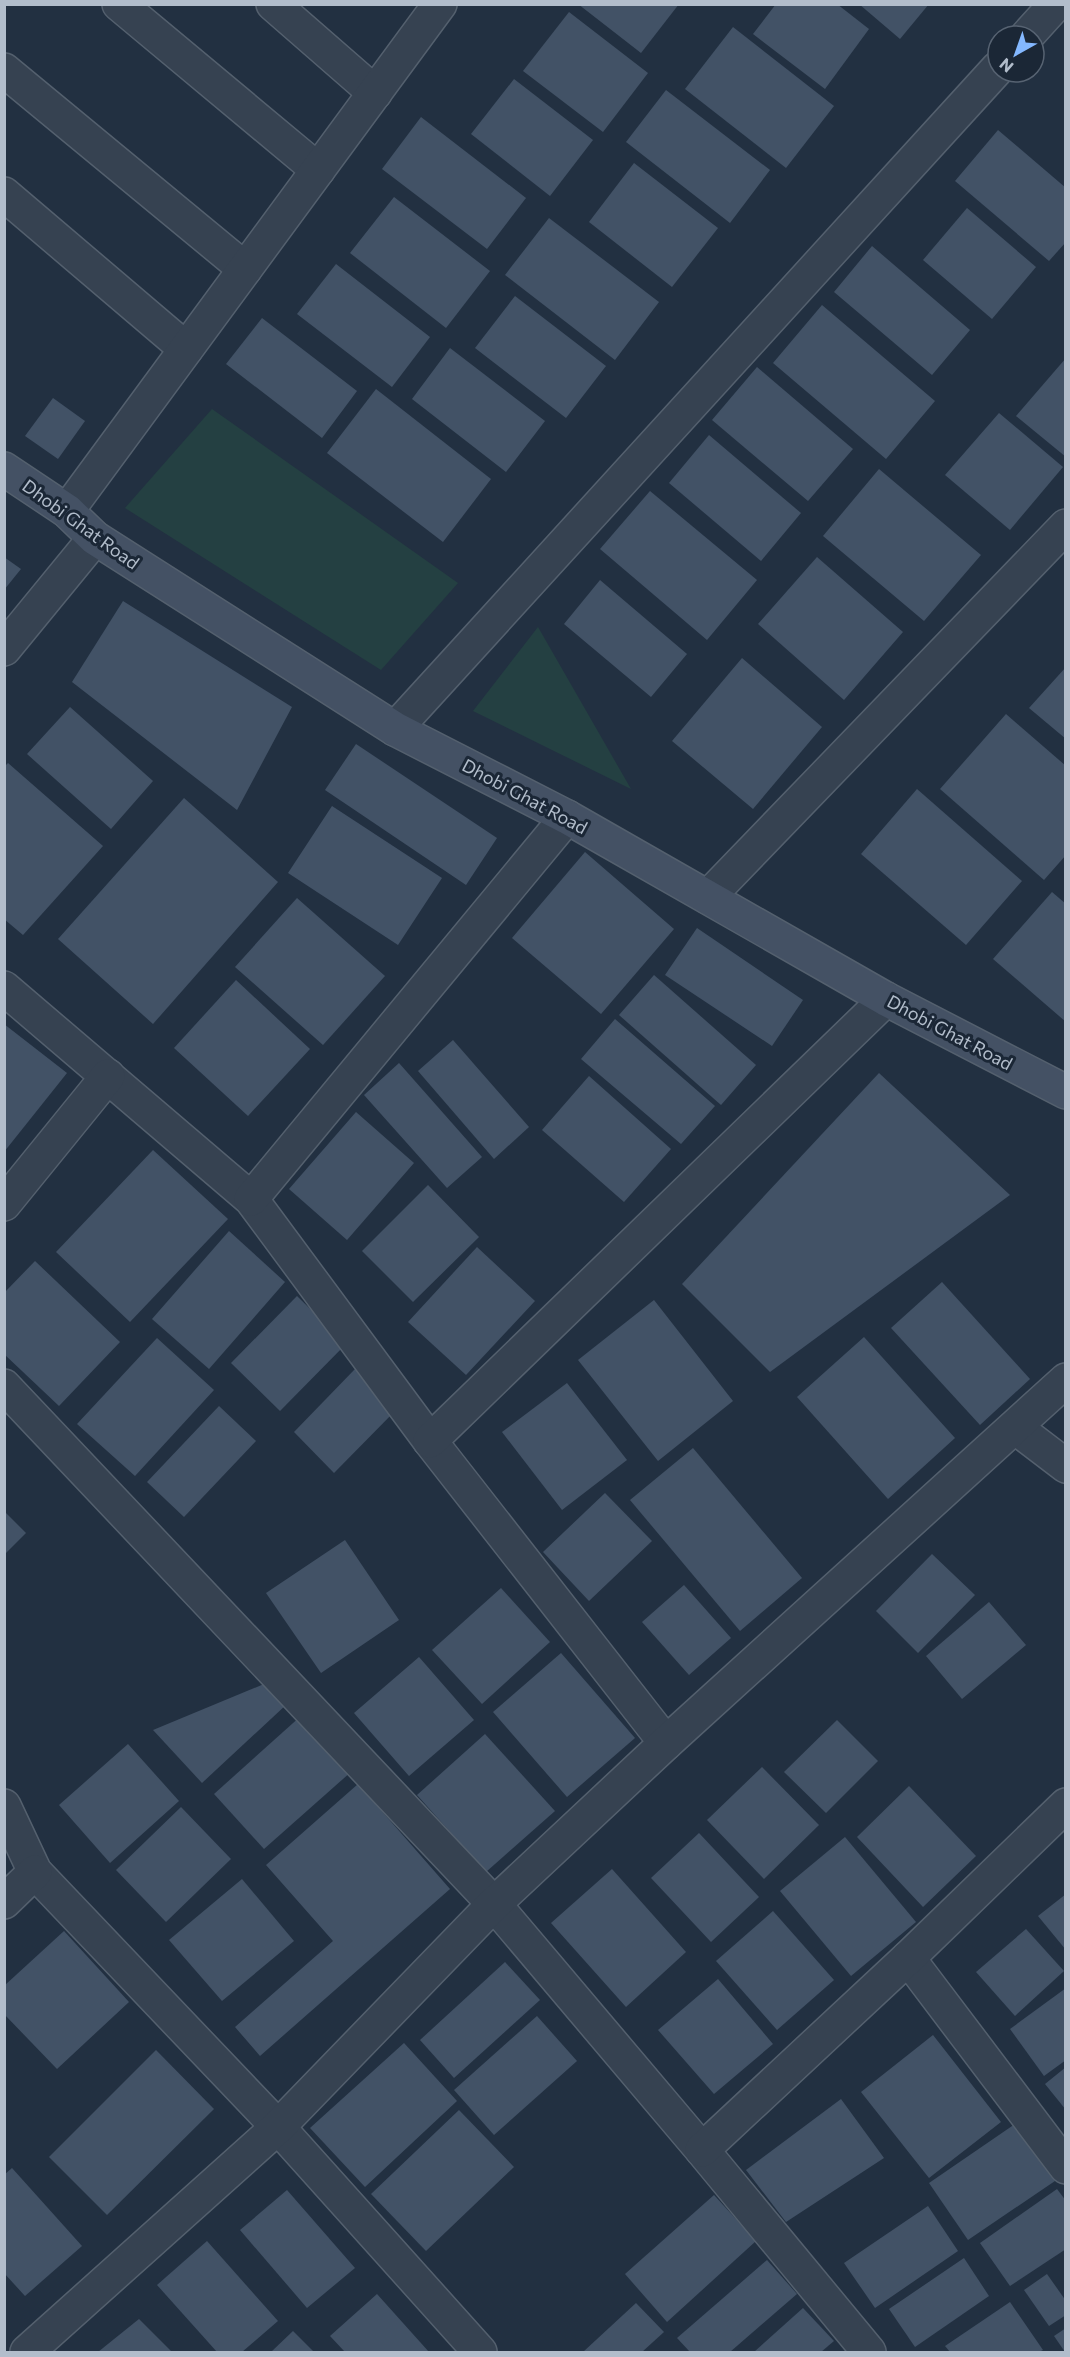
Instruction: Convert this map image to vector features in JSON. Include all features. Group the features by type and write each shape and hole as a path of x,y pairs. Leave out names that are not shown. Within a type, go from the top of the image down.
{"main road":[{"name":"Dhobi Ghat Road","path":"4,469 67,511 94,538 395,729 567,817 886,999 1065,1092"}],"street":[{"path":"119,4 318,170"},
{"path":"273,4 375,93"},
{"path":"67,511 441,4"},
{"path":"1038,24 1056,4"},
{"path":"4,70 245,269"},
{"path":"395,729 986,81"},
{"path":"4,194 186,349"},
{"path":"708,897 1065,526"},
{"path":"4,650 94,538"},
{"path":"251,1199 567,817"},
{"path":"4,988 251,1199 430,1441 666,1743"},
{"path":"430,1441 886,999"},
{"path":"4,1204 108,1077"},
{"path":"27,2352 278,2127 494,1904 666,1743 1065,1380"},
{"path":"4,1386 494,1904 869,2352"},
{"path":"1015,1427 1065,1466"},
{"path":"702,2150 908,1958 1065,1805"},
{"path":"4,1806 35,1872 278,2127 478,2352"},
{"path":"4,1902 35,1872"},
{"path":"908,1958 1065,2167"}],"green space":[{"path":"212,409 458,583 381,670 125,508"},
{"path":"538,627 631,789 473,711"}],"building":[{"path":"578,4 679,4 641,53"},
{"path":"776,4 837,4 869,29 825,89 753,34"},
{"path":"859,4 929,4 900,39"},
{"path":"569,12 648,73 603,132 523,71"},
{"path":"733,27 834,106 786,168 685,89"},
{"path":"514,79 593,140 550,196 471,134"},
{"path":"666,90 770,170 730,223 626,142"},
{"path":"421,117 526,198 487,249 382,169"},
{"path":"998,130 1066,188 1066,242 1049,261 955,181"},
{"path":"634,163 718,228 672,287 589,222"},
{"path":"394,197 490,271 446,328 350,253"},
{"path":"967,208 1036,267 992,319 923,260"},
{"path":"549,218 659,302 615,360 505,275"},
{"path":"872,246 970,330 932,375 834,292"},
{"path":"336,264 430,337 392,387 297,314"},
{"path":"515,296 606,366 566,418 475,348"},
{"path":"822,305 935,401 886,459 773,363"},
{"path":"262,318 357,391 322,438 226,364"},
{"path":"450,348 545,421 506,472 412,399"},
{"path":"1066,358 1066,457 1016,416"},
{"path":"757,367 853,449 808,501 712,420"},
{"path":"376,389 491,479 443,542 327,453"},
{"path":"53,398 85,421 58,459 25,436"},
{"path":"999,413 1063,467 1010,530 945,475"},
{"path":"709,435 801,513 761,561 669,483"},
{"path":"879,469 981,555 924,621 823,536"},
{"path":"650,491 757,580 707,640 600,549"},
{"path":"4,557 21,569 4,590"},
{"path":"817,557 903,632 844,700 758,624"},
{"path":"600,580 687,654 651,697 564,624"},
{"path":"123,601 292,707 237,810 72,682"},
{"path":"742,658 822,727 753,809 672,741"},
{"path":"1066,667 1066,739 1029,708"},
{"path":"70,707 153,781 111,829 27,754"},
{"path":"1006,714 1066,766 1066,855 1044,880 940,789"},
{"path":"356,744 497,838 466,885 325,790"},
{"path":"8,763 103,846 23,935 4,919 4,767"},
{"path":"917,789 1022,881 966,945 861,854"},
{"path":"184,798 278,882 153,1024 58,939"},
{"path":"332,806 442,878 398,945 288,873"},
{"path":"585,852 674,929 601,1014 512,938"},
{"path":"1052,892 1066,904 1066,1022 993,959"},
{"path":"297,898 385,976 323,1045 235,967"},
{"path":"697,928 803,1000 772,1046 665,975"},
{"path":"654,975 756,1065 721,1105 619,1015"},
{"path":"236,980 310,1049 248,1116 174,1048"},
{"path":"615,1019 715,1106 681,1144 581,1059"},
{"path":"4,1024 67,1073 4,1152"},
{"path":"453,1040 529,1127 494,1159 418,1071"},
{"path":"399,1063 482,1157 447,1188 364,1095"},
{"path":"879,1073 1010,1195 770,1372 682,1284"},
{"path":"589,1076 671,1149 624,1202 542,1130"},
{"path":"356,1112 414,1163 347,1240 289,1189"},
{"path":"153,1150 228,1219 130,1322 56,1252"},
{"path":"428,1185 479,1237 413,1302 362,1251"},
{"path":"229,1231 285,1282 209,1369 152,1319"},
{"path":"477,1247 535,1301 466,1375 408,1322"},
{"path":"35,1261 120,1342 59,1406 4,1354 4,1293"},
{"path":"942,1282 1030,1379 980,1425 891,1328"},
{"path":"297,1296 346,1344 280,1411 231,1363"},
{"path":"654,1300 733,1401 658,1461 578,1360"},
{"path":"864,1337 955,1438 888,1499 797,1397"},
{"path":"157,1338 214,1390 135,1476 77,1424"},
{"path":"355,1369 396,1410 334,1473 294,1432"},
{"path":"567,1383 627,1460 562,1510 502,1432"},
{"path":"219,1406 256,1441 184,1517 147,1482"},
{"path":"693,1448 802,1578 740,1631 630,1500"},
{"path":"605,1493 652,1541 589,1601 543,1552"},
{"path":"5,1512 26,1533 5,1554"},
{"path":"345,1540 399,1620 321,1673 266,1593"},
{"path":"932,1554 975,1595 918,1653 876,1611"},
{"path":"684,1585 731,1638 689,1675 642,1622"},
{"path":"501,1588 550,1642 482,1704 432,1650"},
{"path":"989,1602 1026,1645 962,1699 926,1656"},
{"path":"561,1653 635,1738 567,1797 493,1712"},
{"path":"419,1657 474,1720 409,1776 354,1713"},
{"path":"264,1684 287,1704 202,1783 153,1730"},
{"path":"302,1715 352,1771 264,1849 214,1794"},
{"path":"837,1720 878,1761 826,1813 784,1772"},
{"path":"485,1734 555,1811 486,1872 417,1795"},
{"path":"128,1744 179,1801 110,1863 59,1805"},
{"path":"762,1767 819,1825 764,1879 707,1820"},
{"path":"358,1784 450,1889 260,2056 235,2027 333,1941 266,1865"},
{"path":"909,1786 976,1856 923,1907 857,1837"},
{"path":"181,1807 231,1859 166,1922 116,1870"},
{"path":"699,1833 759,1897 711,1942 651,1878"},
{"path":"845,1837 916,1922 851,1976 780,1891"},
{"path":"612,1869 686,1952 626,2007 551,1923"},
{"path":"242,1879 294,1941 222,2001 169,1940"},
{"path":"1066,1894 1066,1950 1038,1916"},
{"path":"773,1911 834,1980 777,2030 716,1961"},
{"path":"1026,1929 1064,1971 1015,2016 976,1972"},
{"path":"64,1931 129,2002 57,2069 4,2014 4,1986"},
{"path":"505,1962 540,2000 454,2078 420,2040"},
{"path":"718,1979 773,2044 714,2094 658,2030"},
{"path":"1066,1988 1066,2060 1044,2076 1010,2029"},
{"path":"537,2016 577,2061 494,2135 454,2090"},
{"path":"933,2035 1001,2122 929,2178 861,2092"},
{"path":"404,2043 457,2101 365,2187 310,2128"},
{"path":"156,2050 214,2109 107,2215 49,2157"},
{"path":"1066,2067 1066,2110 1045,2084"},
{"path":"841,2099 884,2158 786,2222 746,2170"},
{"path":"459,2110 514,2167 426,2251 371,2194"},
{"path":"1015,2124 1055,2181 968,2240 929,2183"},
{"path":"12,2168 82,2246 25,2296 4,2273 4,2175"},
{"path":"1057,2189 1066,2201 1066,2249 1010,2286 980,2243"},
{"path":"287,2190 355,2268 307,2308 240,2230"},
{"path":"714,2195 756,2241 667,2322 625,2274"},
{"path":"928,2206 958,2251 875,2308 844,2263"},
{"path":"207,2241 278,2321 242,2352 217,2352 157,2285"},
{"path":"964,2258 989,2296 915,2347 889,2309"},
{"path":"767,2260 797,2294 730,2352 690,2352 677,2338"},
{"path":"1047,2274 1066,2301 1066,2315 1049,2326 1024,2290"},
{"path":"377,2294 429,2352 345,2352 330,2336"},
{"path":"1010,2302 1043,2350 1039,2352 950,2352 945,2346"},
{"path":"636,2303 664,2332 642,2352 583,2352"},
{"path":"803,2308 834,2341 821,2352 754,2352"},
{"path":"139,2319 172,2352 98,2352"},
{"path":"1066,2328 1066,2352 1065,2352 1054,2336"},
{"path":"293,2331 314,2352 271,2352"}]}
